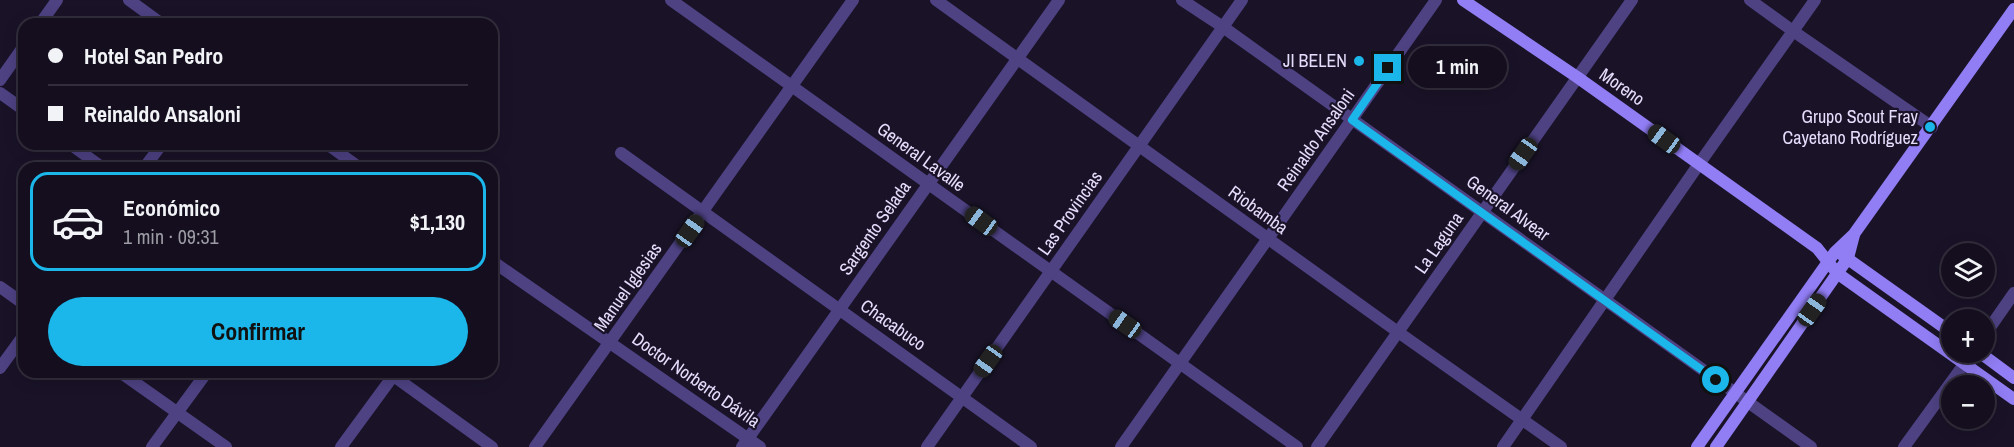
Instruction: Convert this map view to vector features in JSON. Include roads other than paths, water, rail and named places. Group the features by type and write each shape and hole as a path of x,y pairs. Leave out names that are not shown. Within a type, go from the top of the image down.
{"main road":[{"name":"Moreno","path":"1463,0 1577,77 1832,257"},
{"path":"1697,447 1832,257 1854,234 1932,127 2014,9"},
{"path":"1716,447 1848,258 1854,234"},
{"path":"1832,257 1848,258 1941,325"},
{"path":"1832,257 1837,273 2014,399"},
{"path":"1994,363 2014,378"}],"street":[{"path":"44,18 57,0"},
{"path":"129,0 154,18"},
{"name":"General Lavalle","path":"671,0 1297,447"},
{"name":"Manuel Iglesias","path":"535,447 853,0"},
{"name":"Riobamba","path":"936,0 1561,447"},
{"name":"Sargento Selada","path":"745,443 1059,0"},
{"name":"General Alvear","path":"1182,0 1811,447"},
{"name":"Las Provincias","path":"927,447 1242,0"},
{"name":"Reinaldo Ansaloni","path":"1121,447 1436,0"},
{"name":"La Laguna","path":"1317,447 1632,0"},
{"path":"1750,0 1932,127"},
{"path":"1503,447 1815,0"},
{"path":"0,80 18,54"},
{"path":"0,93 18,106"},
{"path":"78,150 96,162"},
{"path":"335,150 351,162"},
{"name":"Chacabuco","path":"621,153 963,396 1031,447"},
{"name":"Doctor Norberto Dávila","path":"498,265 611,342 745,443 760,447"},
{"path":"0,287 18,300"},
{"path":"1995,320 2014,293"},
{"path":"0,368 18,342"},
{"path":"1904,447 1965,364"},
{"path":"128,378 226,447"},
{"path":"152,447 203,378"},
{"path":"341,447 389,378"},
{"path":"399,378 492,447"}],"place":[{"name":"JI BELEN","path":"1359,61"},
{"name":"Grupo Scout Fray Cayetano Rodríguez","path":"1930,127"}]}
